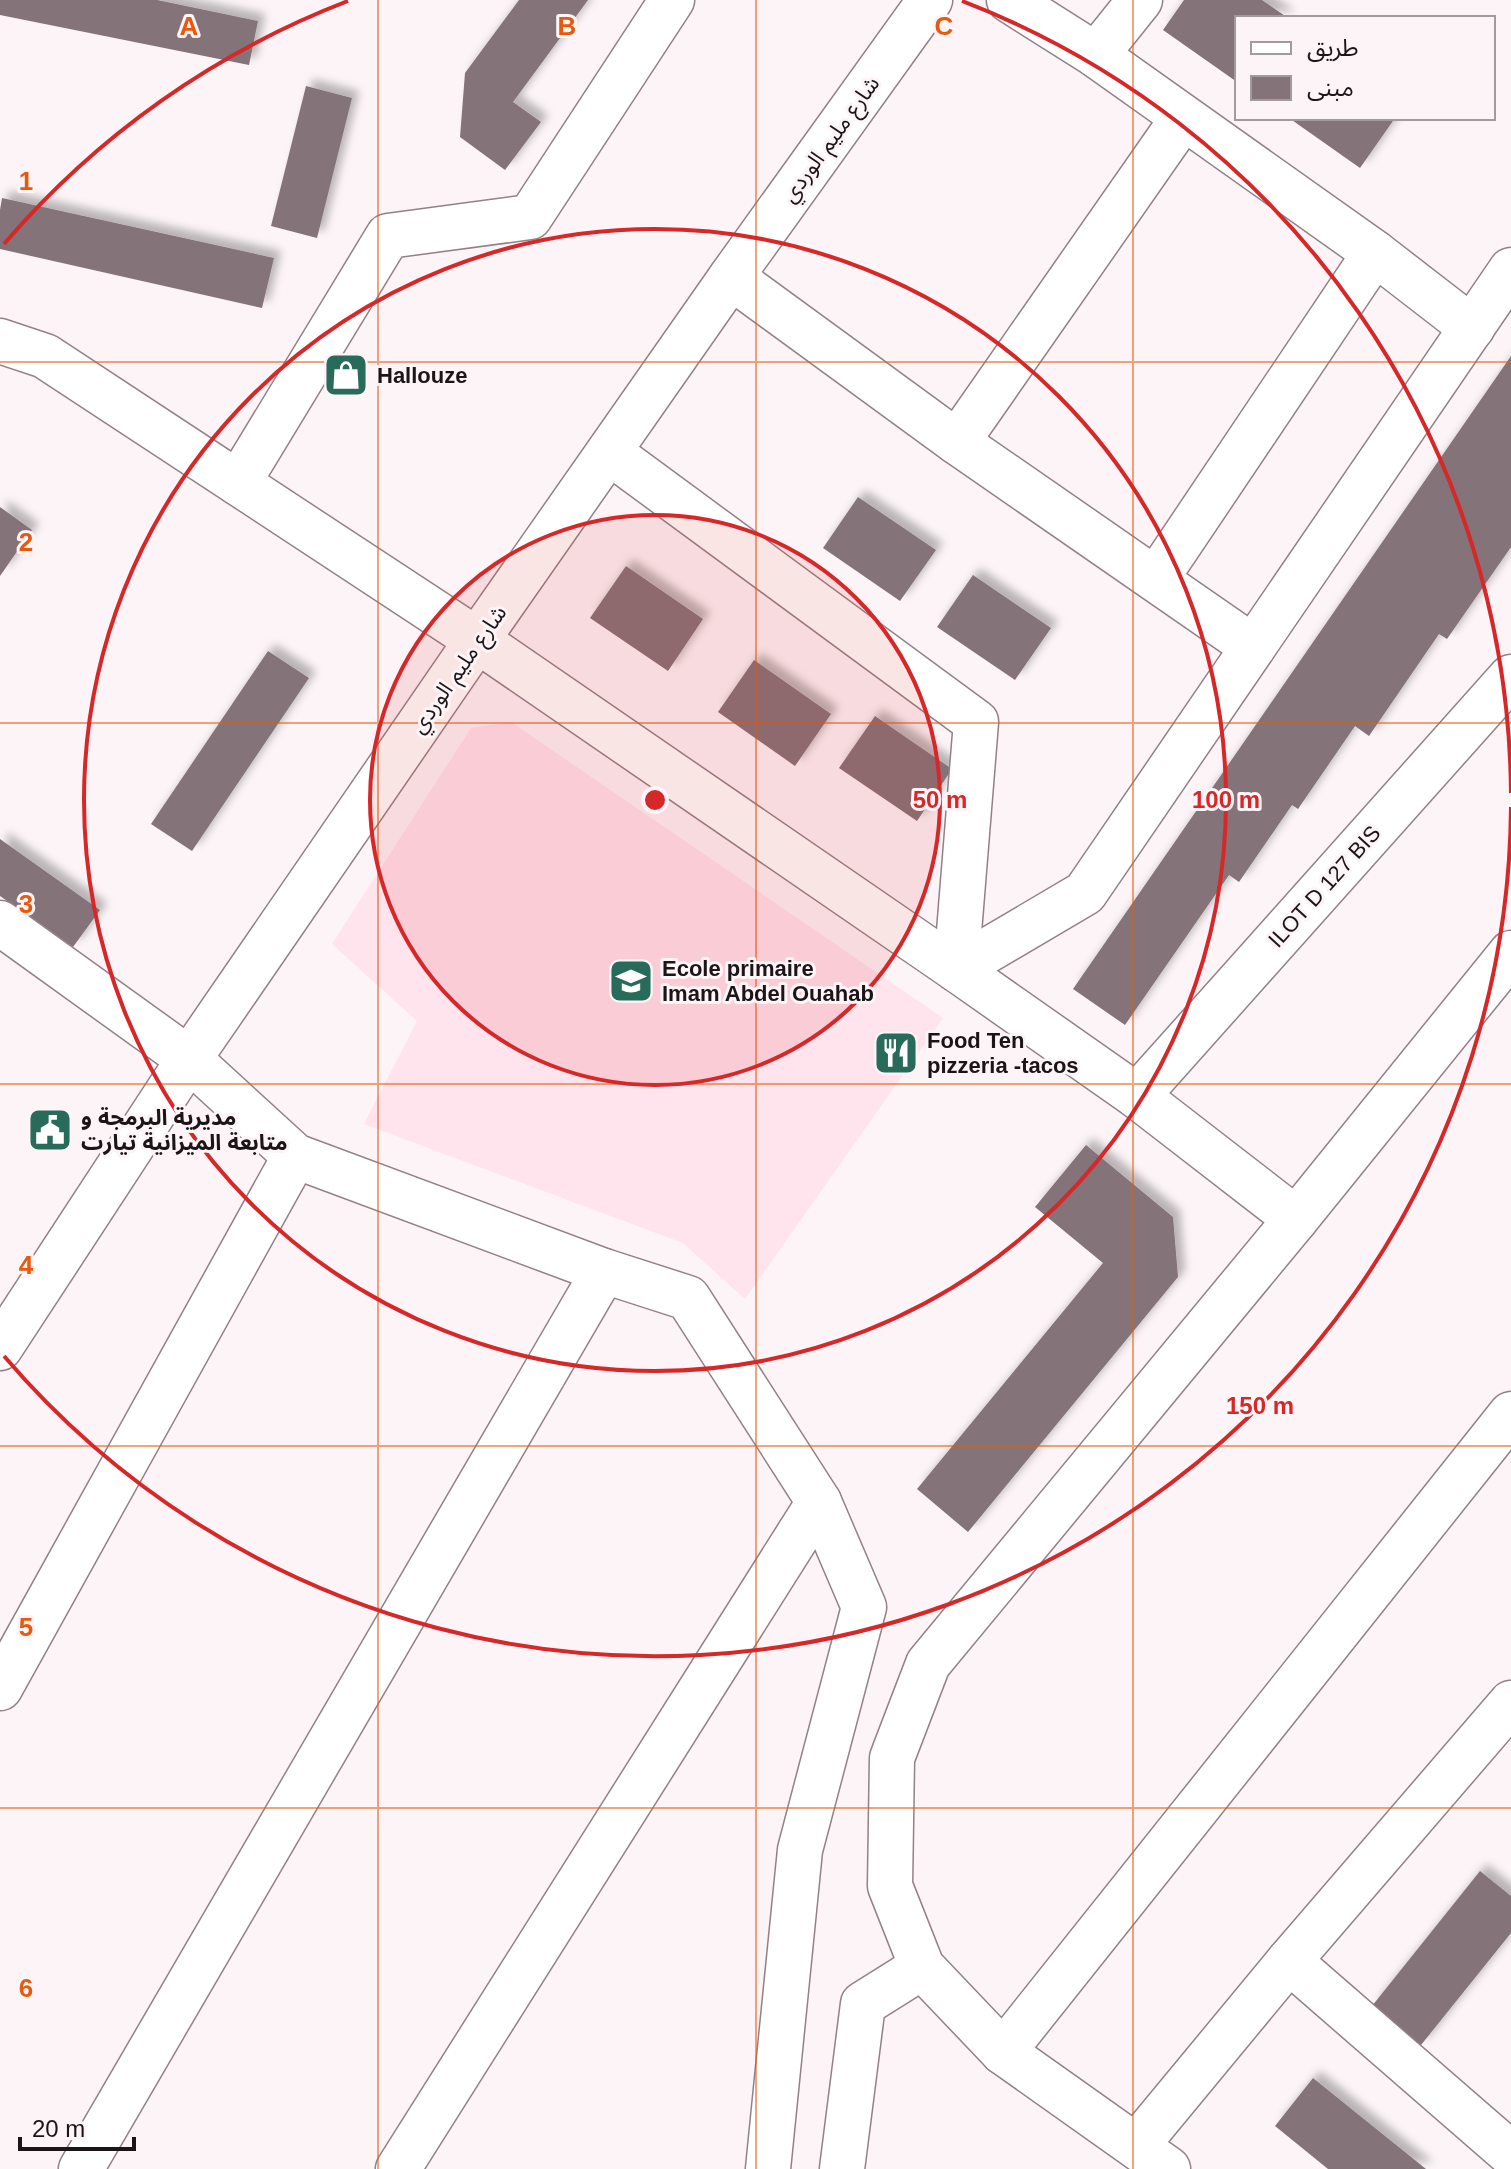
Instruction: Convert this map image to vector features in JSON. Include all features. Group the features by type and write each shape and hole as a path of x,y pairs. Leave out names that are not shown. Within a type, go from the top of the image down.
{"street":[{"path":"238,483 388,236 530,217 672,0"},
{"name":"شارع مليم الوردي","path":"0,1348 189,1059 477,640 930,0"},
{"path":"1009,0 1096,55 1375,253 1472,328"},
{"path":"1096,55 1140,0"},
{"path":"957,442 1183,118"},
{"path":"1156,579 1375,253"},
{"path":"956,969 1085,893 1511,270"},
{"path":"731,277 957,442 1253,647"},
{"path":"0,341 45,356 477,640 1137,1096 1296,1219"},
{"path":"609,452 976,722 956,969"},
{"name":"ILOT D 127 BIS","path":"1137,1096 1511,677"},
{"path":"0,923 189,1059 295,1156 604,1271 688,1298 819,1502 864,1607 800,1850 768,2169"},
{"path":"1511,953 1296,1219 928,1664 892,1758 890,1886 922,1967 1003,2052 1152,2157 1289,1961 1511,1703"},
{"path":"0,1688 295,1156"},
{"path":"81,2169 604,1271"},
{"path":"1003,2052 1511,1414"},
{"path":"398,2169 819,1502"},
{"path":"1289,1961 1507,2144"},
{"path":"842,2169 863,2004 922,1967"}],"shaded area":[{"name":"Ecole primaire Imam Abdel Ouahab","path":"511,722 943,1018 745,1299 683,1243 364,1124 417,1021 332,944 471,728"}],"building":[{"path":"0,0 157,0 258,21 249,65 0,15"},
{"path":"519,0 588,0 513,102 541,122 505,170 460,137 465,73"},
{"path":"1184,0 1262,0 1285,16 1235,16 1235,81 1163,30"},
{"path":"306,86 352,98 317,238 271,226"},
{"path":"1292,120 1394,120 1360,168"},
{"path":"2,198 274,258 262,308 0,249"},
{"path":"1511,356 1511,547 1447,639 1439,634 1369,736 1355,726 1298,809 1292,805 1239,882 1229,875 1125,1025 1073,989"},
{"path":"858,497 936,550 900,601 823,548"},
{"path":"0,507 32,530 0,576"},
{"path":"626,566 703,619 668,671 590,618"},
{"path":"973,575 1051,628 1015,680 937,627"},
{"path":"268,651 309,678 192,851 151,824"},
{"path":"754,660 831,714 795,766 718,712"},
{"path":"875,716 952,769 917,821 839,768"},
{"path":"0,839 100,910 73,947 0,896"},
{"path":"1086,1145 1173,1217 1178,1277 968,1532 917,1489 1103,1263 1035,1207"},
{"path":"1480,1871 1511,1896 1511,1933 1421,2045 1372,2006"},
{"path":"1313,2078 1426,2169 1328,2169 1275,2126"}],"place":[{"name":"Hallouze","path":"346,375"},
{"name":"Ecole primaire Imam Abdel Ouahab","path":"631,981"},
{"name":"Food Ten pizzeria -tacos","path":"896,1053"},
{"name":"مديرية البرمجة و متابعة الميزانية تيارت","path":"50,1130"}]}
